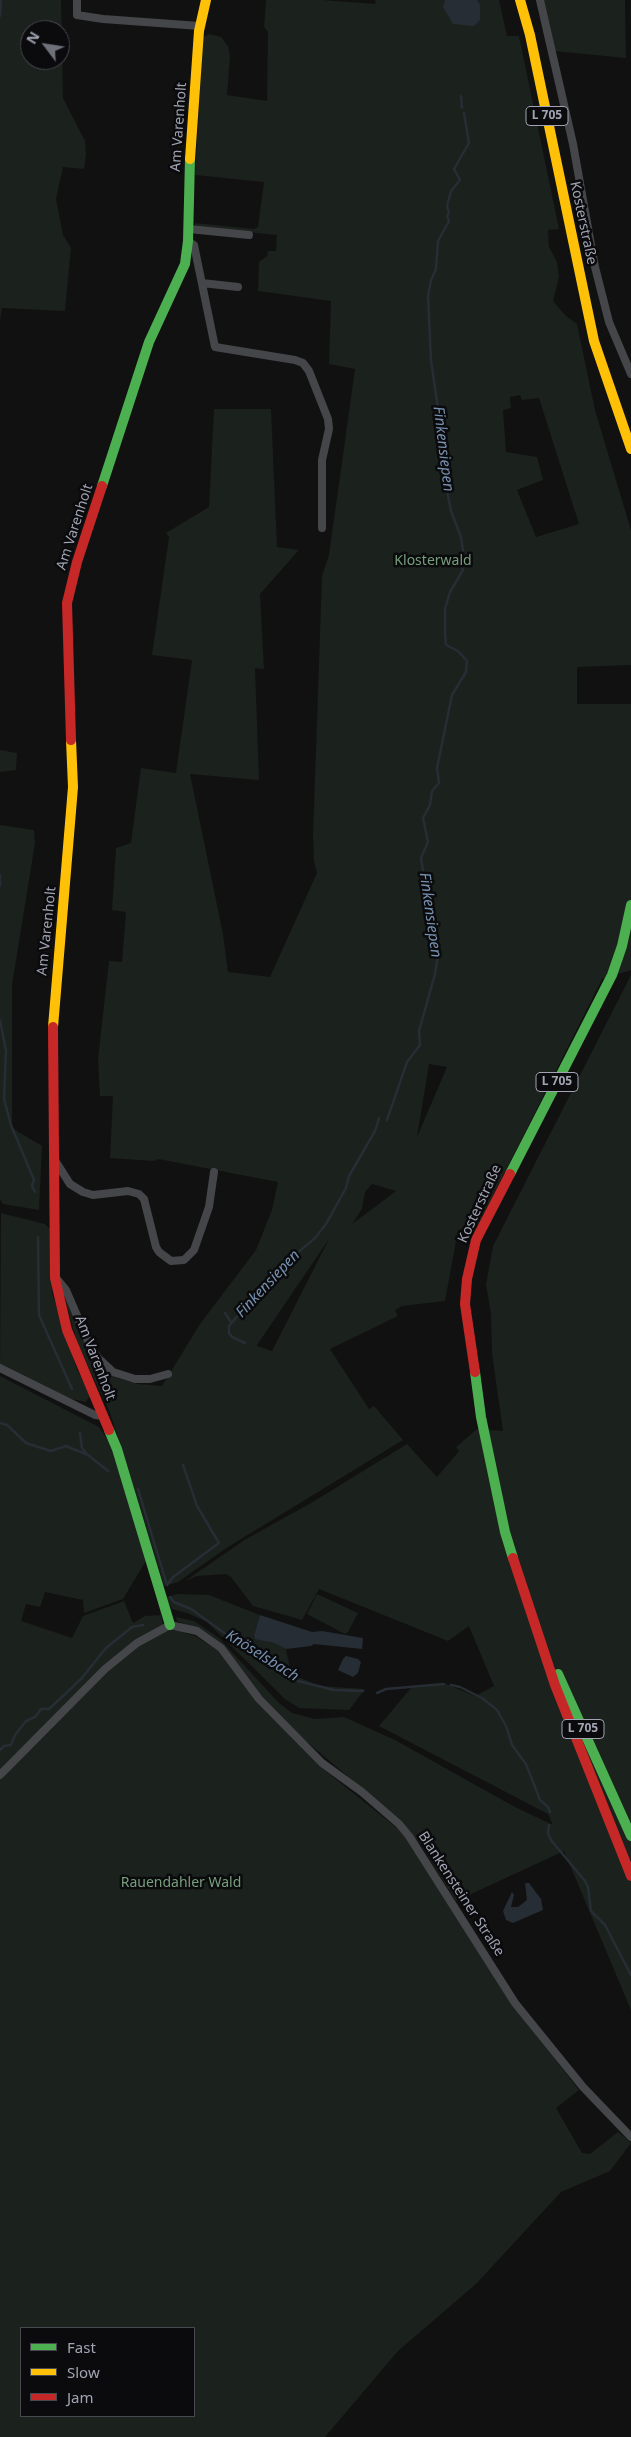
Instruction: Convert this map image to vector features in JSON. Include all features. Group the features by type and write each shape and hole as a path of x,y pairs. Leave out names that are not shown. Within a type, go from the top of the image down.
{"main road":[{"name":"Am Varenholt","path":"170,1626 120,1458 67,1330 55,1278 54,996 73,787 67,604 77,562 149,342 168,299 181,276 188,241 189,166 200,26 206,0"},
{"name":"Kosterstraße","path":"520,0 530,35 594,341 631,449"},
{"name":"Kosterstraße","path":"631,905 622,946 612,975 476,1240 466,1279 465,1304 468,1338 492,1475 505,1532 558,1694 631,1876"},
{"name":"Kosterstraße","path":"534,1622 631,1836"}],"street":[{"path":"77,0 77,15 103,19 200,26"},
{"name":"Kosterstraße","path":"540,0 573,144 596,267 609,322 631,374"},
{"path":"189,229 249,236"},
{"name":"Am Varenholt","path":"188,241 194,245 215,347 295,360 303,363 309,371 328,419 329,429 322,460 322,528"},
{"path":"202,283 238,288"},
{"path":"56,1162 70,1184 83,1192 93,1195 128,1191 139,1194 144,1199 156,1247 159,1252 171,1260 184,1260 194,1250 210,1207 214,1172"},
{"path":"55,1278 66,1290 88,1341 98,1358 114,1372 135,1379 150,1379 168,1374"},
{"path":"0,1368 95,1415 103,1416"},
{"path":"0,1775 105,1670 137,1642 170,1626"},
{"name":"Blankensteiner Straße","path":"170,1626 197,1631 221,1648 259,1699 322,1763 400,1824 418,1848 515,2003 583,2087 631,2137"}],"green space":[{"path":"0,0 61,0 61,20 20,20 20,70 62,70 63,98 85,141 84,169 63,167 56,199 63,235 71,248 65,311 2,308 0,321"},
{"name":"Klosterwald","path":"266,0 322,0 376,4 375,0 499,0 507,36 519,36 559,229 548,230 549,247 557,262 559,277 553,301 565,315 577,324 595,410 631,530 631,665 577,667 577,704 631,704 631,970 602,979 472,1238 457,1236 445,1301 402,1306 395,1310 398,1316 330,1349 369,1409 374,1406 403,1440 228,1547 178,1582 164,1586 109,1410 78,1346 65,1299 97,1366 117,1378 138,1384 162,1386 200,1324 256,1250 272,1210 278,1182 158,1159 154,1161 110,1158 113,1096 100,1096 98,1059 109,961 122,962 126,912 112,910 116,848 131,843 141,768 176,773 192,660 152,655 169,537 166,533 209,507 214,409 271,409 277,547 299,550 260,594 264,669 255,668 259,780 190,774 223,934 228,972 270,977 317,873 314,861 313,836 322,576 329,555 355,369 329,364 331,301 258,291 259,262 267,256 268,251 276,251 277,235 195,227 195,223 254,229 258,227 264,182 195,175 203,37 209,34 221,37 228,46 230,56 227,95 267,101 268,32 264,27","holes":["520,395 522,400 539,398 579,524 536,537 517,490 543,480 537,457 506,452 503,410 511,408 510,397","429,1064 447,1067 417,1137","372,1184 396,1191 352,1224 362,1209 365,1192","329,1239 272,1351 257,1345"]},
{"path":"543,0 625,0 626,58 554,51"},
{"path":"0,750 17,753 16,770 0,772"},
{"path":"0,825 34,830 35,843 12,985 12,1128 42,1146 39,1210 3,1204 0,1199"},
{"path":"631,975 631,2010 564,1851 456,1901 421,1845 401,1821 288,1726 260,1696 223,1646 199,1630 177,1621 176,1617 194,1621 219,1638 279,1703 292,1713 315,1719 344,1717 395,1740 515,1807 553,1825 548,1814 379,1726 411,1688 446,1684 475,1696 494,1686 469,1626 448,1641 319,1589 302,1620 253,1606 231,1577 226,1574 197,1576 185,1581 246,1539 311,1503 407,1444 437,1477 459,1451 456,1447 477,1429 503,1431 492,1354 491,1313 486,1285 493,1246"},
{"path":"1,1213 45,1224 50,1229 52,1293 77,1370 91,1394 86,1402 66,1398 0,1365"},
{"name":"Rauendahler Wald","path":"0,1376 99,1427 114,1449 147,1559 123,1599 84,1613 83,1600 45,1592 40,1607 26,1604 21,1621 72,1638 83,1616 124,1601 133,1623 145,1616 161,1615 164,1629 195,1636 217,1650 257,1702 318,1765 397,1828 417,1850 512,2003 579,2090 556,2108 582,2153 590,2154 618,2132 631,2143 610,2171 561,2192 476,2284 398,2351 325,2437 0,2437"},
{"path":"176,1594 209,1595 260,1615 254,1635 255,1638 274,1643 286,1649 293,1682 296,1676 320,1686 365,1689 349,1710 299,1708 285,1699 207,1622 172,1609 166,1598"},
{"path":"317,1594 358,1613 348,1632 345,1634 307,1614"}],"shaded area":[{"path":"445,0 477,0 480,5 480,20 474,26 453,24 443,7"},
{"path":"260,1615 312,1632 322,1631 363,1638 362,1649 314,1644 286,1649 274,1643 255,1639 254,1635"},
{"path":"346,1656 358,1659 361,1662 358,1673 353,1677 338,1670"},
{"path":"525,1883 529,1883 541,1899 543,1910 513,1923 506,1920 503,1911 512,1892 514,1895 511,1907 518,1907 527,1900"}],"waterway":[{"path":"0,16 1,0"},
{"name":"Finkensiepen","path":"461,96 462,108"},
{"name":"Finkensiepen","path":"387,1120 407,1062 420,1045 419,1031 435,974 438,955 421,858 428,842 423,818 430,805 432,791 439,783 437,768 452,695 466,672 467,661 458,651 446,645 445,609 450,592 463,570 461,564 463,551 461,537 451,511 445,480 447,468 431,361 428,296 431,280 436,269 438,241 449,221 447,206 451,191 460,180 454,169 469,143 464,113"},
{"path":"0,875 0,886"},
{"path":"0,1020 6,1051 4,1099 11,1125 34,1180 32,1186 35,1192"},
{"name":"Finkensiepen","path":"245,1343 232,1337 229,1333 229,1326 277,1270 315,1238 326,1224 346,1188 349,1176 375,1131 379,1118"},
{"path":"38,1237 39,1315 72,1389"},
{"path":"225,1313 231,1322"},
{"name":"Knöselsbach","path":"0,1423 7,1425 26,1443 51,1451 66,1446 88,1455 108,1471"},
{"path":"80,1433 82,1448 87,1454"},
{"name":"Finkensiepen","path":"167,1585 173,1577 219,1543 197,1506 183,1465"},
{"name":"Knöselsbach","path":"138,1489 167,1585"},
{"name":"Knöselsbach","path":"170,1597 174,1602 191,1609 255,1655 271,1661 298,1681 334,1690 363,1691"},
{"path":"0,1750 4,1746 11,1745 15,1735 26,1721 35,1717 41,1709 49,1709 81,1679 106,1648 132,1627 143,1625"},
{"name":"Knöselsbach","path":"377,1693 386,1689 444,1684"},
{"name":"Knöselsbach","path":"451,1685 460,1687 482,1698 497,1710 506,1726 512,1745 526,1764 540,1800 548,1807 550,1812"},
{"name":"Knöselsbach","path":"549,1825 548,1833 551,1840 585,1881 588,1887 591,1911 605,1925 631,1975"}],"traffic: fast":[{"path":"102,486 149,342 185,264 188,241 190,159"},
{"path":"510,1174 612,975 622,946 631,905"},
{"path":"475,1372 481,1417 505,1532 513,1558"},
{"path":"109,1430 117,1449 170,1625"},
{"path":"558,1674 631,1836"}],"traffic: slow":[{"path":"190,159 199,31 206,0"},
{"path":"520,0 530,35 594,341 631,449"},
{"path":"53,1027 73,787 71,740"}],"traffic: jam":[{"path":"71,740 67,603 77,562 102,486"},
{"path":"53,1027 55,1278 67,1330 109,1430"},
{"path":"475,1372 465,1304 467,1279 476,1240 510,1174"},
{"path":"513,1558 555,1685 631,1876"}]}
